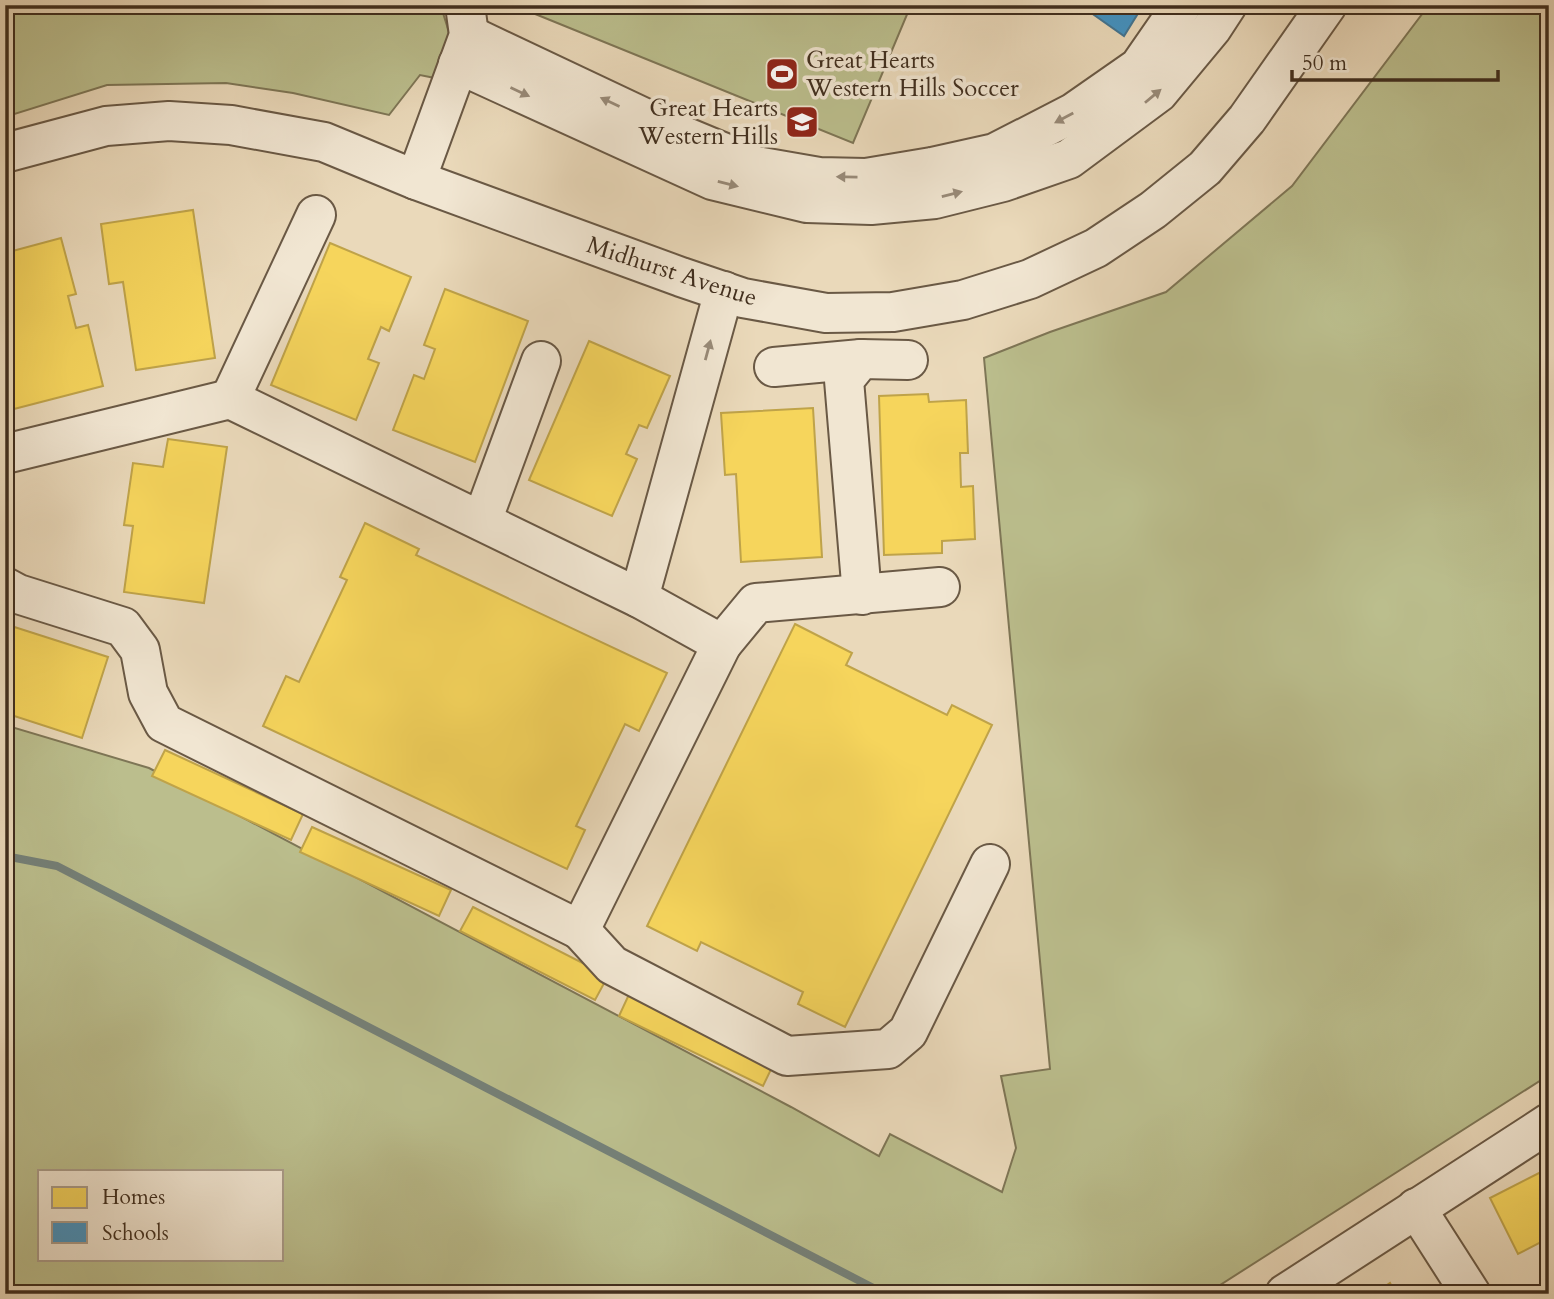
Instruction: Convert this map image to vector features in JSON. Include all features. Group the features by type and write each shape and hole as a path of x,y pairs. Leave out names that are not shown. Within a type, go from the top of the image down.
{"street":[{"path":"464,35 674,132 756,166 819,177 866,178 995,153 1073,113 1139,66 1182,5"},
{"path":"464,35 712,180 807,203 871,205 935,199 1003,182 1069,159 1158,93 1212,28 1227,5"},
{"name":"Midhurst Avenue","path":"5,153 106,126 169,121 231,125 324,142 416,180 743,298 826,313 893,312 963,300 1030,279 1096,248 1153,210 1205,168 1247,119 1327,5"},
{"path":"416,180 464,35"},
{"path":"230,399 316,215"},
{"path":"639,598 724,291"},
{"path":"861,359 844,380 862,595"},
{"path":"774,367 861,359 908,360"},
{"path":"482,521 541,361"},
{"path":"5,454 230,399 639,598 722,644"},
{"path":"5,587 18,594 123,627 140,650 148,693 164,723 580,930 612,965 787,1056 888,1049 908,1032 990,864"},
{"path":"580,930 722,644 756,603 940,587"},
{"path":"1285,1294 1549,1123"},
{"path":"1416,1208 1471,1294"}],"green space":[{"path":"5,5 442,5 449,39 435,78 420,75 389,115 293,93 226,83 107,85 5,117"},
{"name":"Great Hearts Western Hills Soccer","path":"513,5 911,5 853,143"},
{"path":"1429,5 1549,5 1549,1075 1206,1294 5,1294 5,725 149,768 879,1156 890,1134 1002,1192 1016,1148 1001,1076 1050,1069 984,358 1166,292 1292,186"}],"building: Homes":[{"path":"193,210 215,358 136,370 123,282 109,284 101,224"},
{"path":"61,238 76,294 68,296 76,328 88,325 103,386 14,409 5,376 5,253"},
{"path":"330,243 411,277 389,331 381,327 368,359 379,363 356,420 271,385"},
{"path":"445,289 528,321 475,462 393,430 414,375 424,379 435,349 424,345"},
{"path":"589,341 670,376 647,428 639,425 626,454 637,459 612,516 529,480"},
{"path":"928,394 929,402 966,400 968,453 960,453 961,487 973,486 975,539 942,541 942,553 884,555 879,396"},
{"path":"813,408 822,557 741,562 736,474 725,475 721,413"},
{"path":"168,439 227,447 204,603 124,592 133,526 124,525 133,463 163,467"},
{"path":"365,523 419,549 416,555 667,673 639,731 625,724 576,826 585,830 567,869 263,726 286,676 299,682 347,580 340,577"},
{"path":"5,624 108,657 82,738 5,713"},
{"path":"795,624 852,653 846,665 947,715 952,705 992,725 845,1027 798,1004 803,992 701,942 697,951 647,926"},
{"path":"165,750 303,814 291,840 152,776"},
{"path":"312,827 451,890 439,916 300,852"},
{"path":"473,907 608,976 595,1000 460,931"},
{"path":"631,990 776,1059 763,1086 619,1016"},
{"path":"1549,1168 1549,1238 1518,1254 1490,1198"},
{"path":"1390,1283 1396,1294 1374,1294"}],"building: Schools":[{"path":"1080,5 1139,5 1142,7 1124,36"}],"waterway":[{"path":"5,856 57,866 885,1294"}],"place":[{"name":"Great Hearts Western Hills Soccer","path":"782,74"},
{"name":"Great Hearts Western Hills","path":"802,122"}]}
